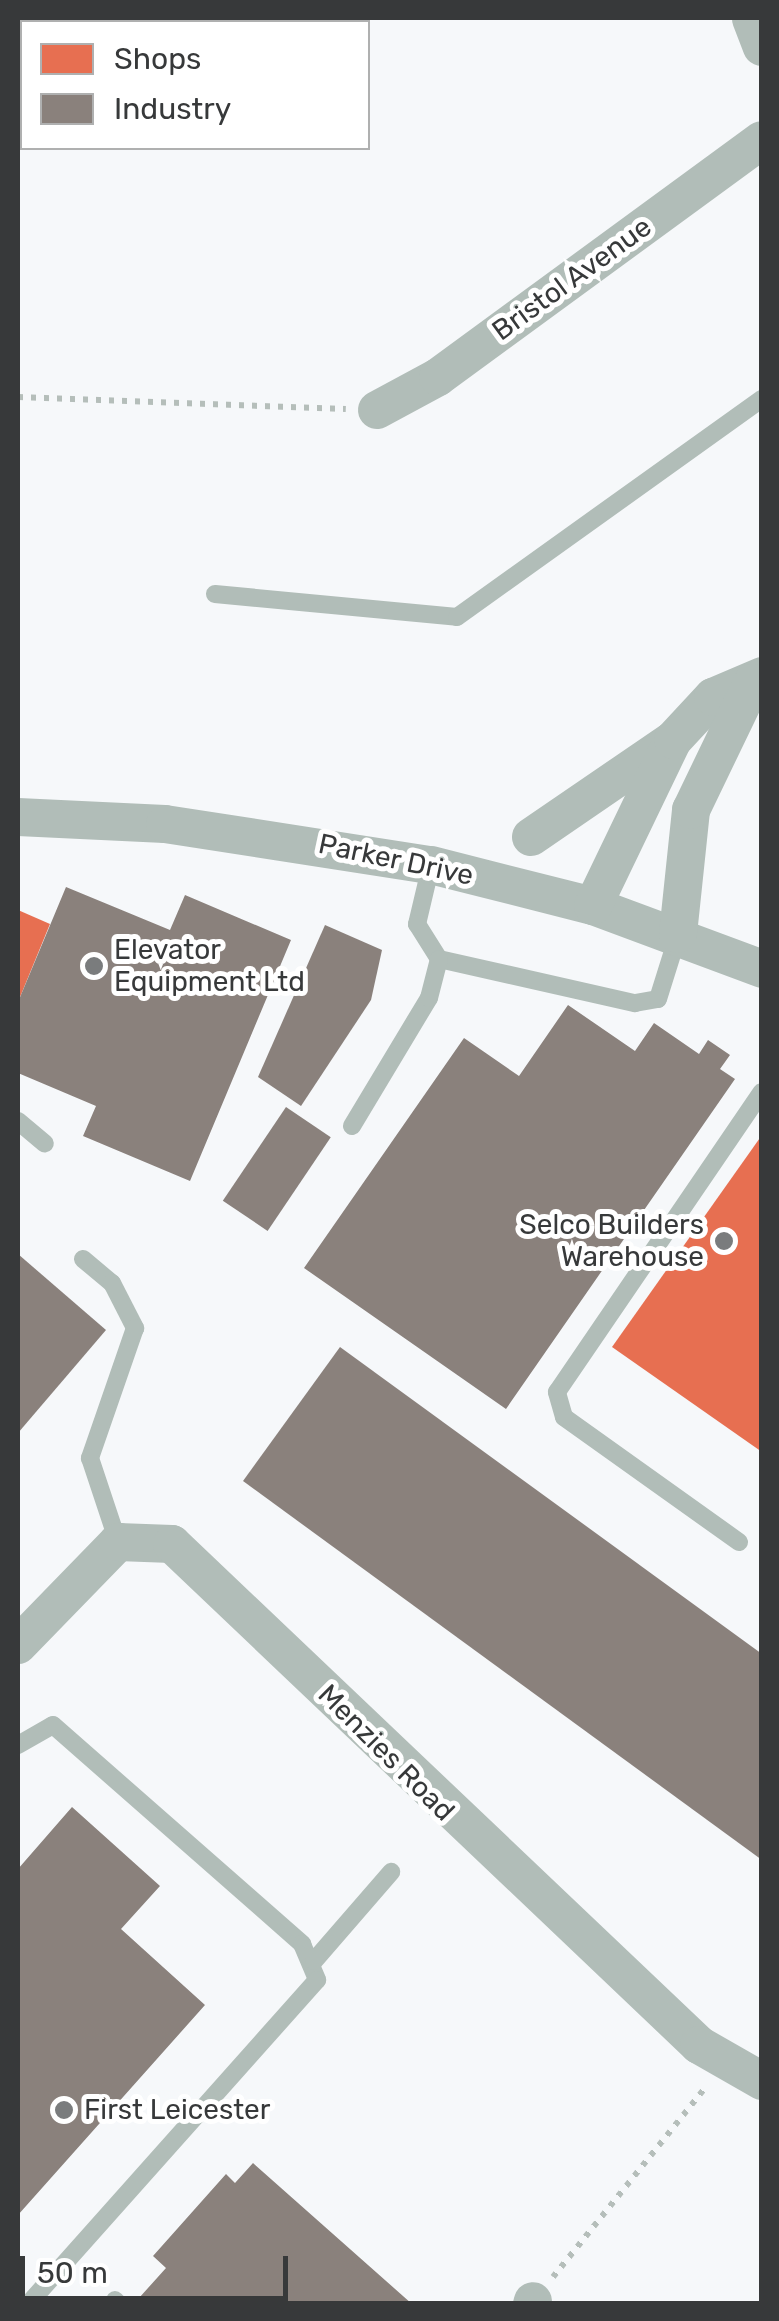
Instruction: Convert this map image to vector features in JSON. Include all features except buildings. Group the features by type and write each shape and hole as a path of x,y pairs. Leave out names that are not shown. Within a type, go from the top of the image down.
{"street":[{"name":"Bristol Avenue","path":"377,410 438,377 762,140"},
{"path":"531,837 673,740 713,697 757,680"},
{"path":"678,934 692,810 757,680"},
{"path":"593,906 673,740"},
{"name":"Parker Drive","path":"18,817 165,824 431,865 593,906 678,934 762,969"},
{"name":"Menzies Road","path":"118,1542 146,1537 200,1562 388,1759 699,2046 762,2081"},
{"path":"18,1646 118,1542"}],"lane":[{"path":"215,594 456,617 762,400"},
{"path":"431,865 417,924 439,960 635,1002 658,999 678,934"},
{"path":"352,1126 428,998 439,960"},
{"path":"739,1542 564,1418 557,1392 762,1092"},
{"path":"18,1122 45,1144"},
{"path":"83,1259 112,1283 135,1328 90,1458 118,1542"},
{"path":"18,1745 53,1726 314,1961 317,1980 297,2013 28,2304"},
{"path":"314,1961 391,1872"}],"path":[{"path":"18,397 377,410"},
{"path":"532,2302 705,2088"}],"place":[{"name":"Elevator Equipment Ltd","path":"94,966"},
{"name":"Selco Builders Warehouse","path":"724,1241"},
{"name":"First Leicester","path":"64,2110"}]}
